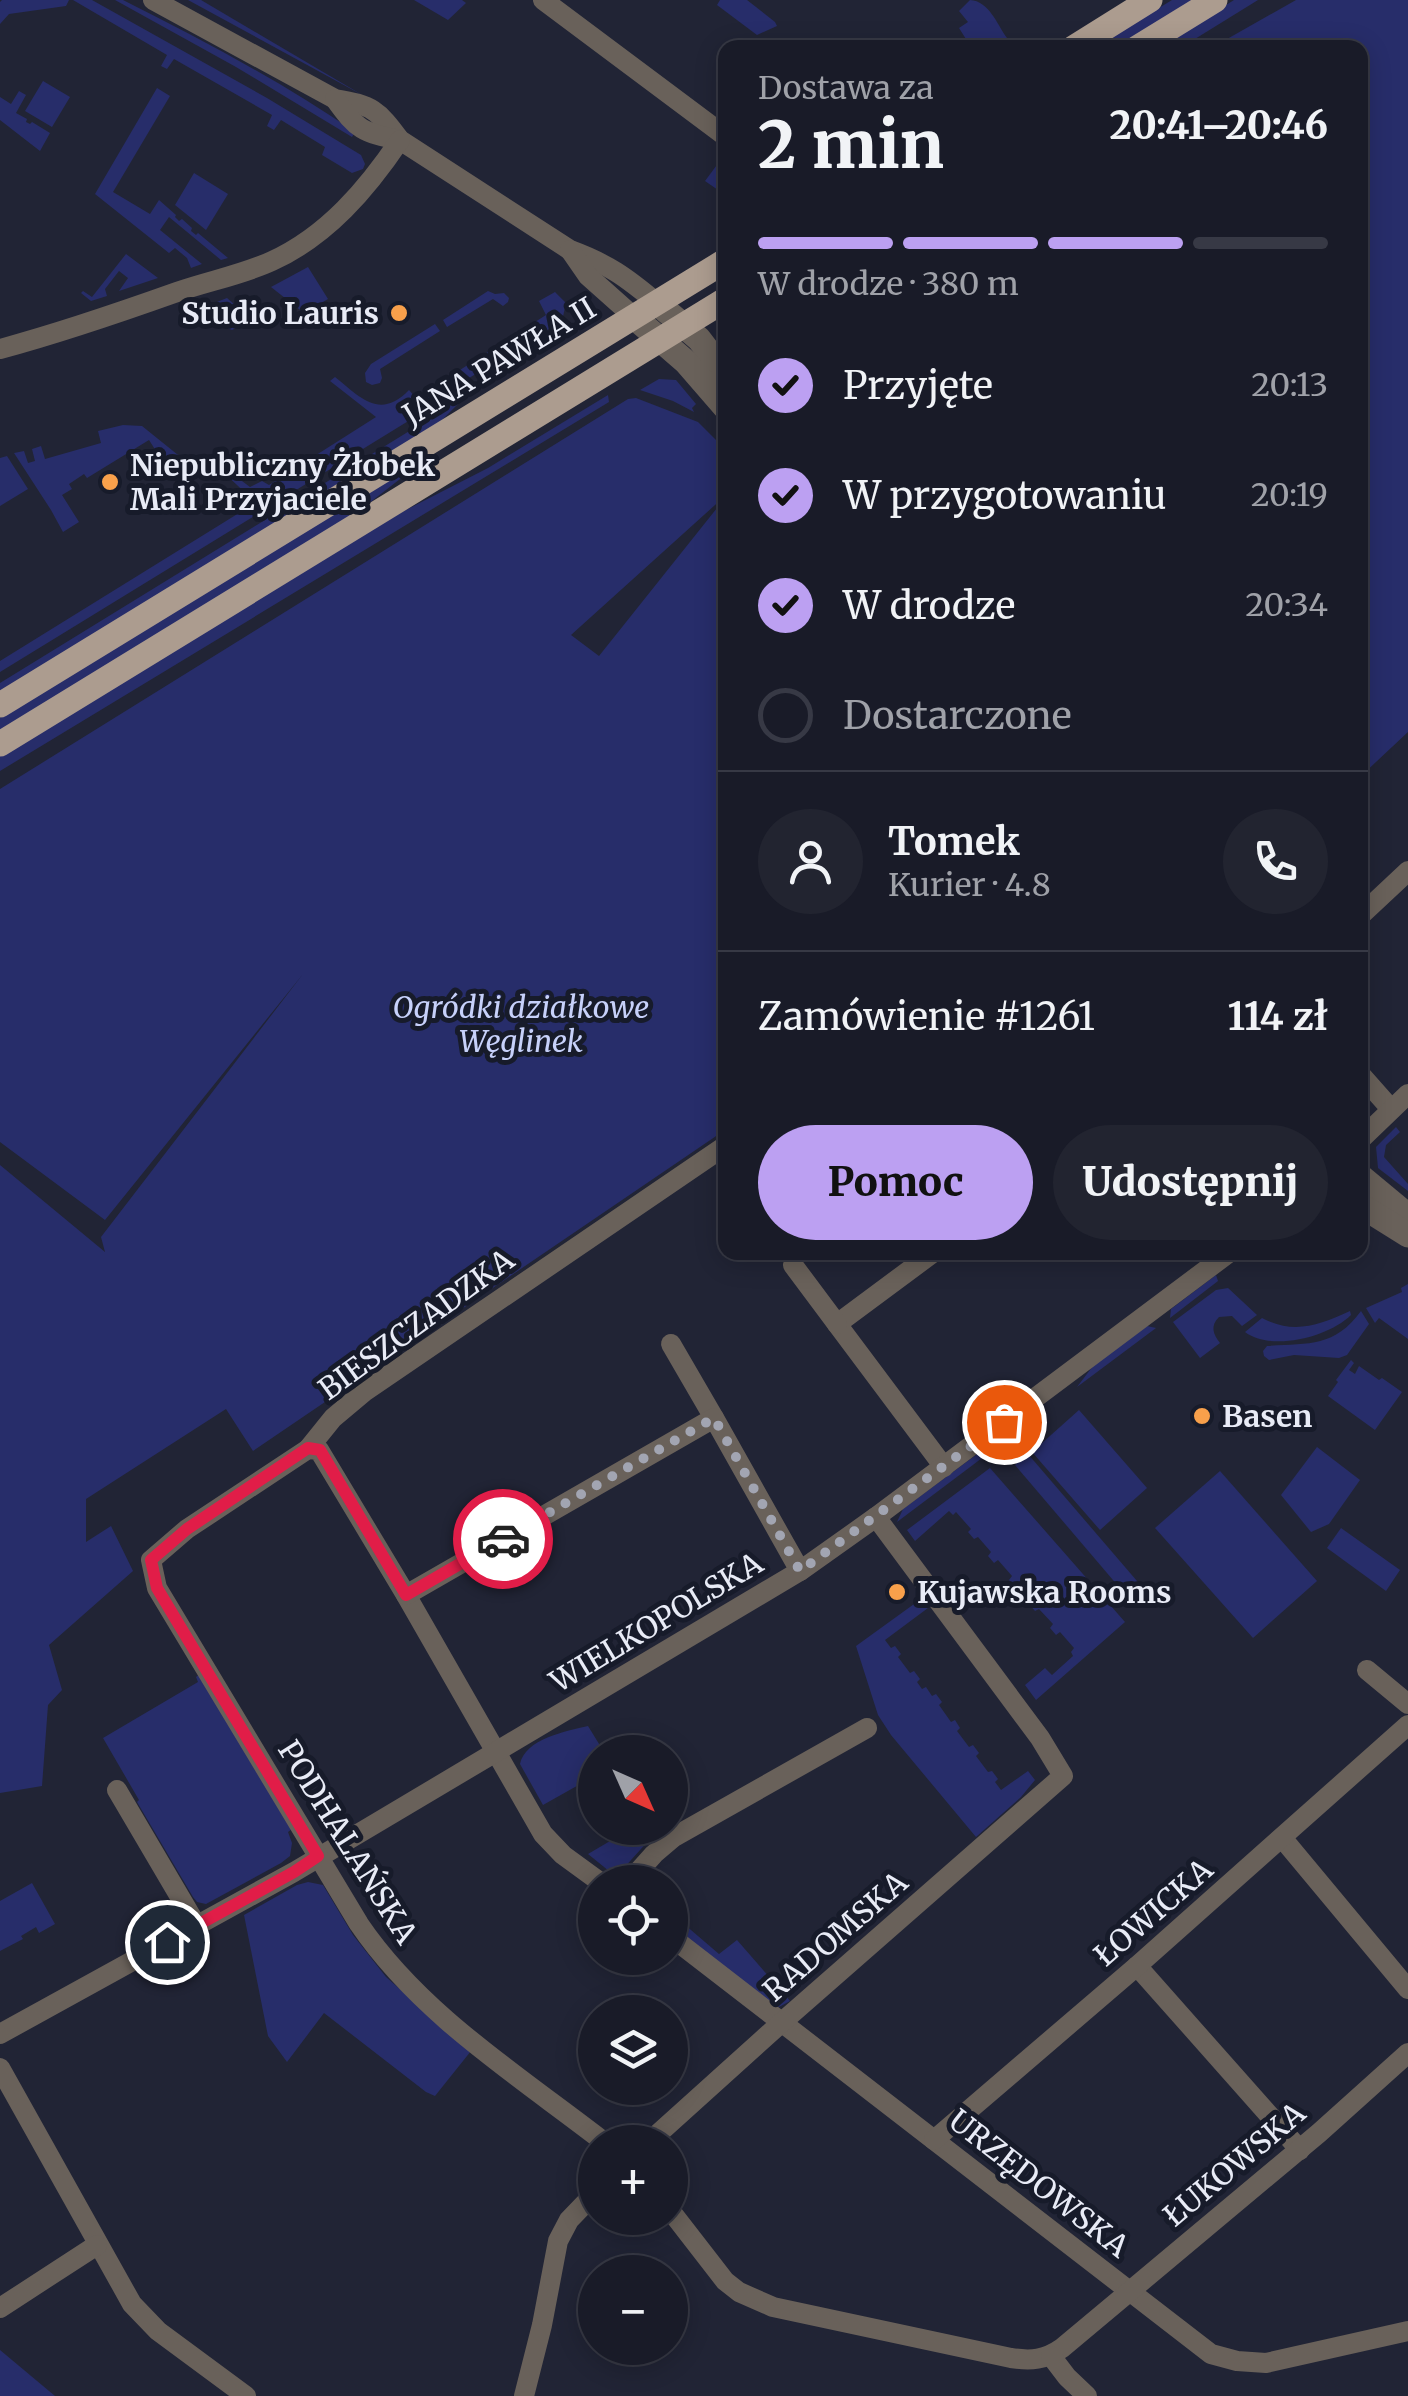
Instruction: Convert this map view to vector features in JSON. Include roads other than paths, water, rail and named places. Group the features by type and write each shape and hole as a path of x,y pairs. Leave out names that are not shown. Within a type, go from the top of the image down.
{"main road":[{"path":"1086,40 1150,0"},
{"path":"1151,40 1215,0"},
{"name":"JANA PAWŁA II","path":"0,705 718,265"},
{"path":"0,744 718,304"}],"street":[{"path":"154,0 335,99 352,122 372,135 400,140 570,250 624,275 685,325 718,362"},
{"path":"543,0 718,131"},
{"path":"0,350 252,269 284,255 343,210 400,140"},
{"path":"570,250 588,276 686,362 718,399"},
{"path":"1368,908 1408,871"},
{"path":"1368,1083 1391,1109"},
{"path":"1368,1132 1408,1094"},
{"name":"BIESZCZADZKA","path":"151,1560 187,1529 308,1448 333,1418 364,1392 718,1151"},
{"path":"1368,1183 1408,1216"},
{"path":"1368,1210 1408,1235"},
{"path":"837,1324 923,1260"},
{"name":"WIELKOPOLSKA","path":"0,2034 294,1872 800,1571 1219,1260"},
{"path":"793,1265 944,1466"},
{"path":"672,1344 800,1571"},
{"path":"406,1595 714,1418"},
{"path":"308,1448 320,1450 542,1834 578,1866"},
{"name":"RADOMSKA","path":"668,2125 1063,1776 1040,1738 876,1517"},
{"name":"PODHALAŃSKA","path":"151,1560 157,1588 359,1924 390,1967 483,2049 582,2125"},
{"path":"1367,1670 1408,1704"},
{"name":"ŁOWICKA","path":"934,2140 1408,1725"},
{"path":"644,1865 674,1837 867,1728"},
{"path":"117,1790 197,1926"},
{"path":"1282,1838 1408,1990"},
{"name":"URZĘDOWSKA","path":"688,1950 1211,2354 1266,2363 1408,2331"},
{"path":"1137,1966 1300,2150"},
{"name":"ŁUKOWSKA","path":"1051,2356 1300,2150 1408,2053"},
{"path":"0,2068 97,2245 143,2317 246,2396"},
{"path":"524,2396 558,2241 578,2211"},
{"path":"688,2233 725,2281 763,2303 1011,2358 1051,2356 1087,2396"},
{"path":"0,2308 97,2245"}],"place":[{"name":"Studio Lauris","path":"399,313"},
{"name":"Niepubliczny Żłobek Mali Przyjaciele","path":"110,482"},
{"name":"Basen","path":"1202,1416"},
{"name":"Kujawska Rooms","path":"897,1592"}],"park label":[{"name":"Ogródki działkowe Węglinek","path":"521,1024"}]}
